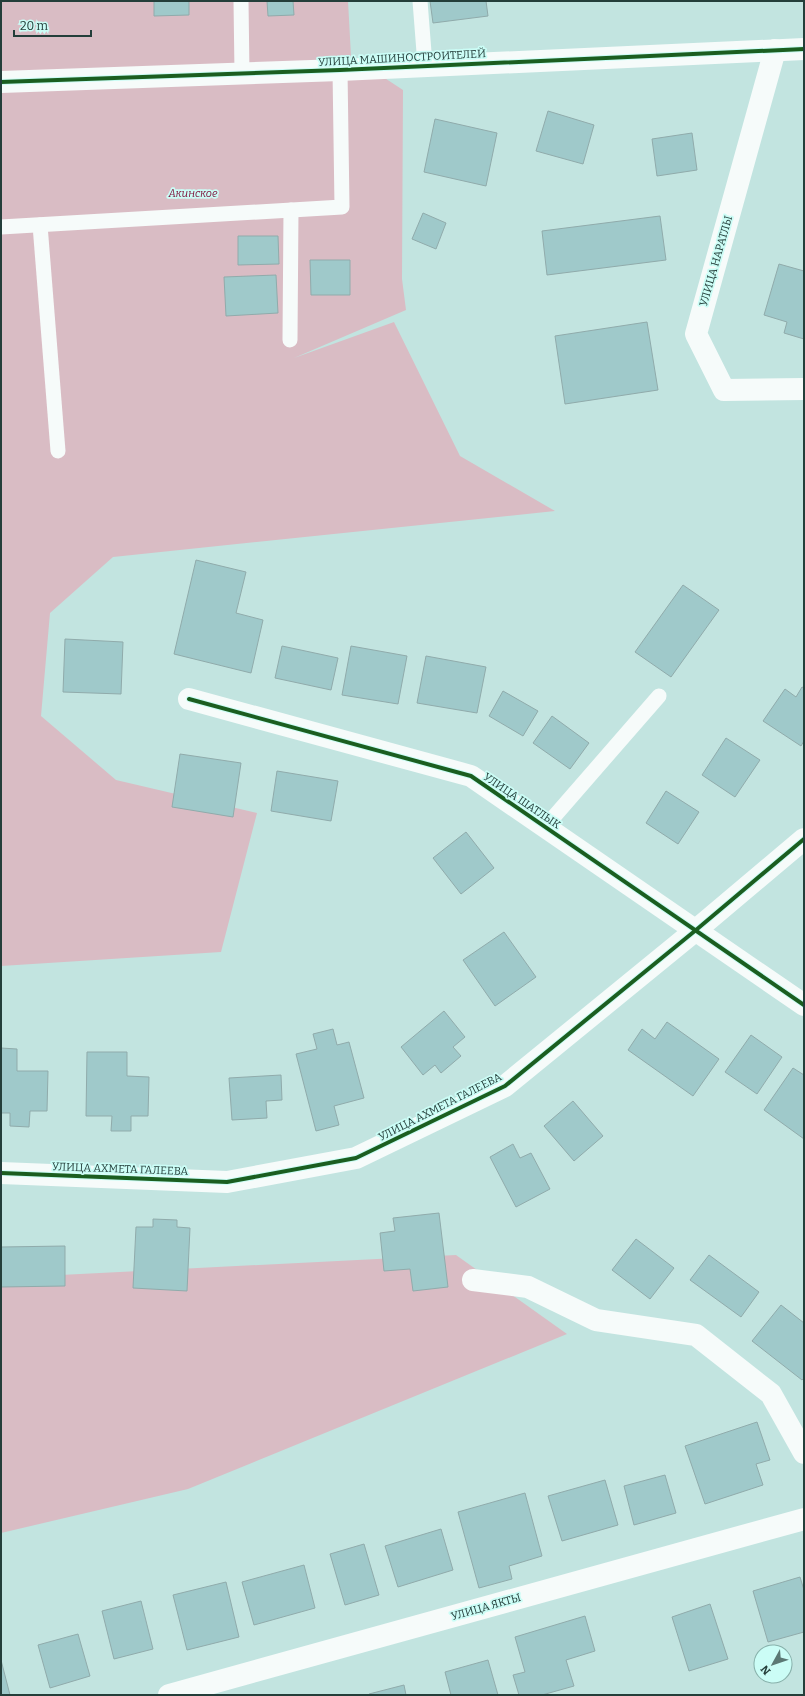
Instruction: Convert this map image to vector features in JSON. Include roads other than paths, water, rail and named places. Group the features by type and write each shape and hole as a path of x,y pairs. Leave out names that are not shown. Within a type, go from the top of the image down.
{"street":[{"name":"УЛИЦА МАШИНОСТРОИТЕЛЕЙ","path":"1,82 340,70 804,49"},
{"name":"УЛИЦА НАРАТЛЫ","path":"775,50 696,334 724,390 804,388"},
{"name":"УЛИЦА ШАТЛЫК","path":"189,699 470,776 804,1005"},
{"name":"УЛИЦА АХМЕТА ГАЛЕЕВА","path":"1,1173 227,1182 356,1158 505,1086 696,930 804,839"},
{"path":"473,1280 528,1287 596,1320 696,1335 771,1394 804,1452"},
{"name":"УЛИЦА ЯКТЫ","path":"169,1695 804,1519"}],"lane":[{"path":"241,1 242,73"},
{"path":"420,1 425,65"},
{"path":"1,227 342,207 340,70"},
{"path":"290,340 291,210"},
{"path":"40,225 58,451"},
{"path":"545,827 659,696"}],"park label":[{"name":"Акинское","path":"193,193"}]}
